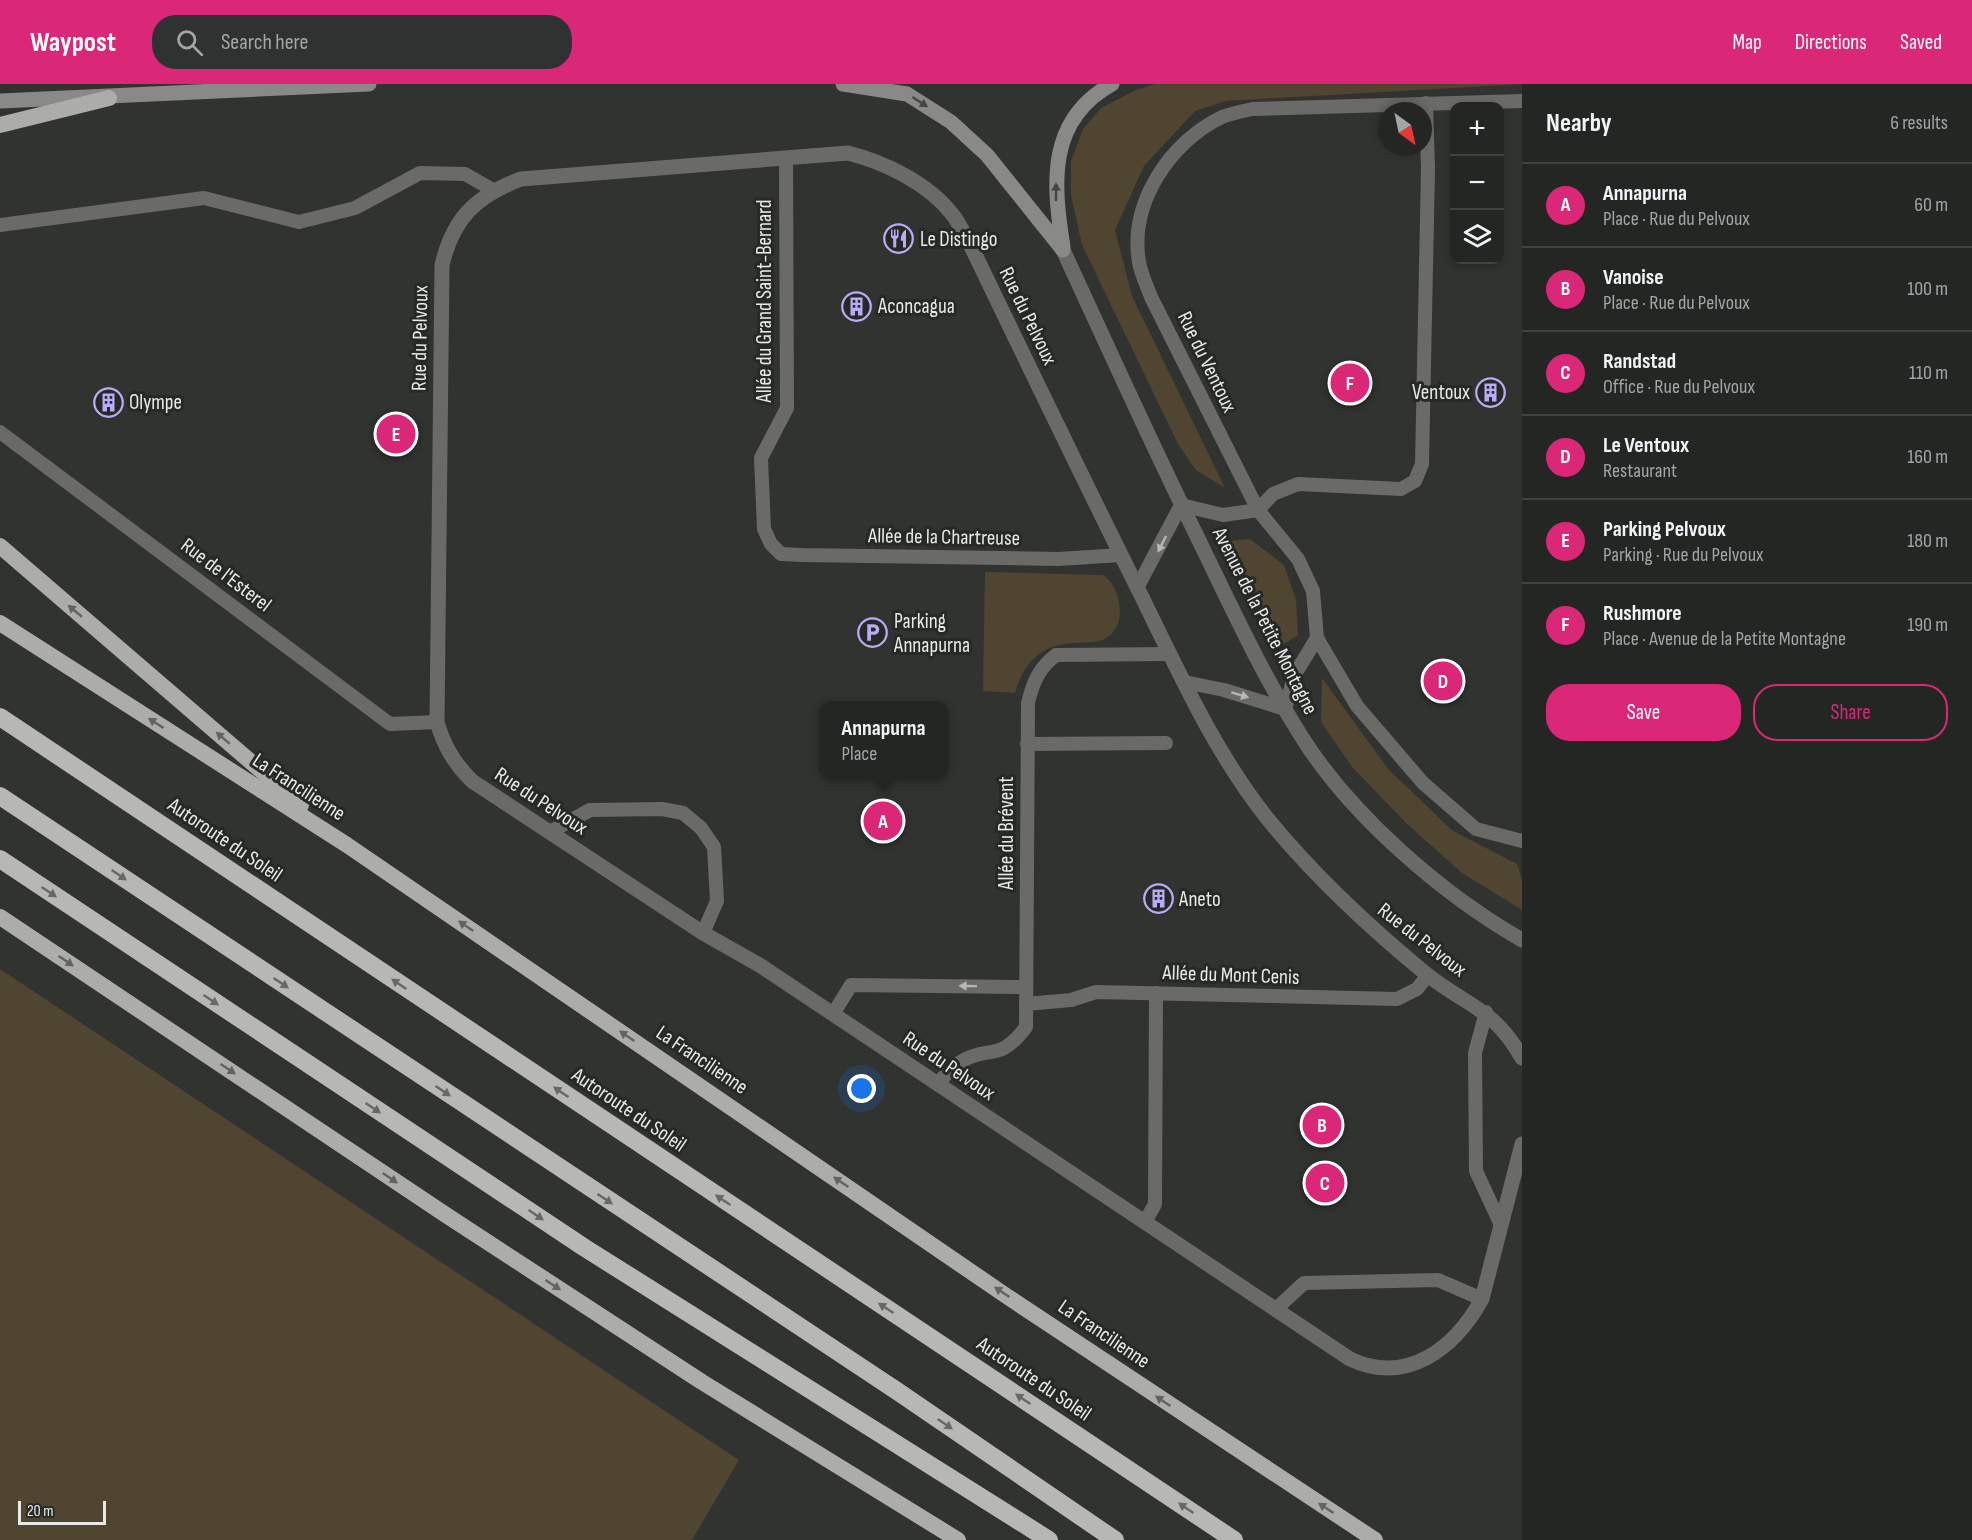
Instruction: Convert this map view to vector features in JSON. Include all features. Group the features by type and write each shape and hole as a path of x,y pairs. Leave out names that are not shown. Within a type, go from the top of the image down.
{"highway":[{"path":"0,125 109,98"},
{"path":"0,546 347,844"},
{"name":"La Francilienne","path":"0,623 347,844 1005,1295 1375,1540"},
{"name":"Autoroute du Soleil","path":"0,717 1234,1540"},
{"path":"0,796 897,1391 1115,1540"},
{"path":"0,859 585,1248 1049,1540"},
{"path":"0,917 663,1356 958,1540"}],"main road":[{"path":"0,102 369,84"},
{"path":"843,84 907,94 951,122 987,155 1063,250"},
{"path":"1063,250 1054,194 1058,160 1068,123 1094,94 1112,84"}],"street":[{"name":"Rue du Pelvoux","path":"1522,1058 1509,1035 1486,1012 1428,975 1352,911 1267,818 1224,755 1184,682 969,242 952,213 930,192 873,159 848,153 521,179 493,190 465,213 448,240 442,265 437,722 443,742 454,763 472,781 704,933 761,966 1276,1309 1369,1368 1396,1367 1424,1361 1450,1344 1471,1319 1482,1299 1522,1144"},
{"name":"Avenue de la Petite Montagne","path":"1063,250 1181,505 1258,663 1285,710 1334,782 1389,839 1469,907 1522,940"}],"lane":[{"name":"Rue du Ventoux","path":"1432,103 1522,101"},
{"name":"Rue du Ventoux","path":"1378,105 1253,109 1225,116 1201,129 1175,152 1143,205 1138,233 1139,263 1151,297 1258,510 1298,559 1313,591 1317,638 1357,706 1423,783 1476,829 1522,841"},
{"path":"1137,588 1181,505 1223,515 1258,510 1273,494 1298,484 1401,489 1415,481 1422,464 1428,156"},
{"name":"Allée du Grand Saint-Bernard","path":"771,544 765,529 761,458 787,408 786,159"},
{"path":"0,225 204,198 299,222 355,208 420,173 465,174 493,190"},
{"name":"Rue de l'Esterel","path":"0,432 390,724 437,722"},
{"name":"Allée de la Chartreuse","path":"771,544 782,554 803,555 1058,559 1121,555"},
{"path":"1184,682 1224,690 1285,710 1295,674 1317,638"},
{"name":"Allée du Brévent","path":"938,1083 962,1061 998,1052 1015,1042 1026,1028 1027,744 1028,703 1033,681 1045,664 1056,655 1170,654"},
{"path":"1027,744 1166,743"},
{"path":"550,832 590,810 662,809 683,813 701,828 714,847 717,901 704,933"},
{"name":"Allée du Mont Cenis","path":"1026,1004 1071,1000 1096,992 1397,999 1417,989 1428,975"},
{"path":"833,1014 851,985 1026,987"},
{"path":"1145,1222 1155,1204 1156,993"},
{"path":"1486,1012 1475,1053 1476,1171 1501,1225"},
{"path":"1276,1309 1304,1283 1438,1280 1482,1299"}],"shaded area":[{"path":"1155,84 1522,84 1226,101 1195,111 1144,166 1115,230 1132,296 1225,488 1196,470 1178,444 1082,245 1071,195 1071,161 1083,129 1101,108 1134,91"},
{"path":"1250,539 1284,565 1296,600 1298,635 1279,647 1229,541"},
{"path":"985,572 1103,575 1115,588 1118,597 1120,607 1117,626 1105,639 1065,644 1037,656 1024,671 1015,693 983,691"},
{"path":"1322,678 1389,770 1453,831 1517,864 1522,879 1522,910 1462,873 1407,824 1353,768 1321,722"},
{"path":"0,969 739,1460 692,1540 0,1540"}],"place":[{"name":"Le Distingo","path":"899,239"},
{"name":"Aconcagua","path":"857,306"},
{"name":"Rushmore","path":"1350,383"},
{"name":"Ventoux","path":"1491,392"},
{"name":"Olympe","path":"108,402"},
{"name":"Parking Pelvoux","path":"396,434"},
{"name":"Parking Annapurna","path":"873,633"},
{"name":"Le Ventoux","path":"1443,681"},
{"name":"Annapurna","path":"883,821"},
{"name":"Aneto","path":"1158,899"},
{"name":"Vanoise","path":"1322,1125"},
{"name":"Randstad","path":"1325,1183"}]}
